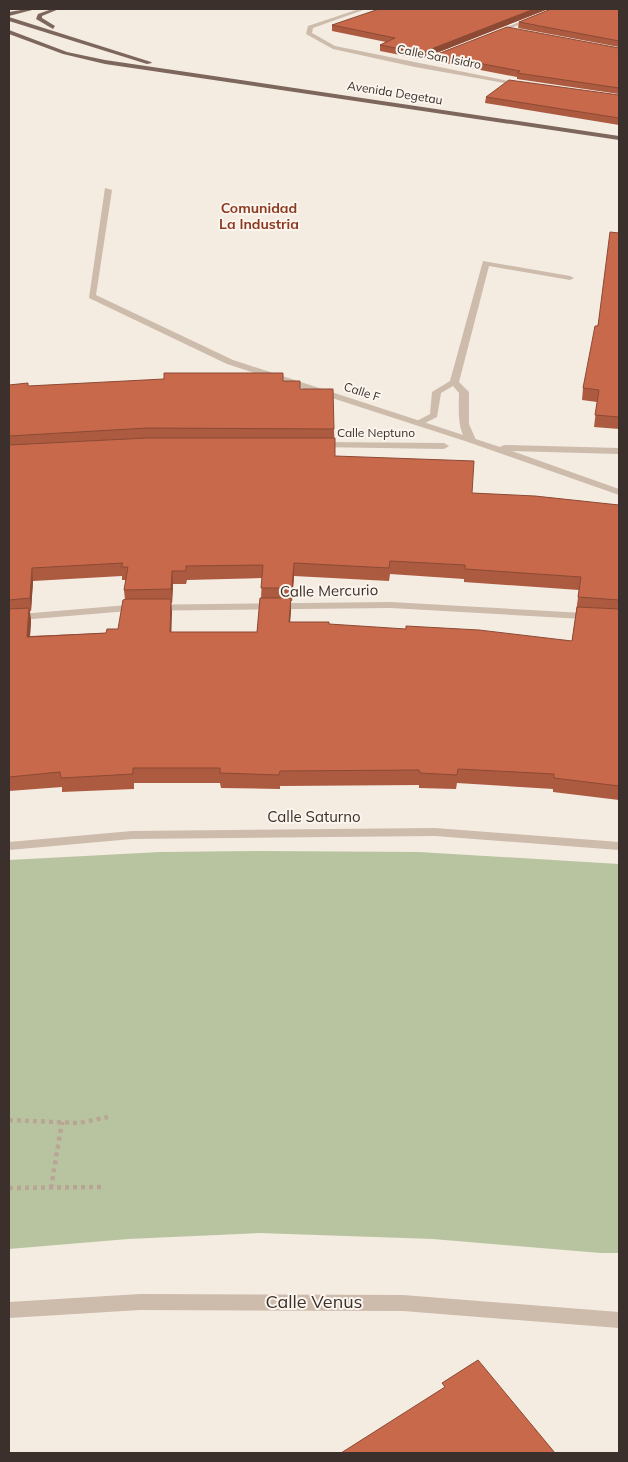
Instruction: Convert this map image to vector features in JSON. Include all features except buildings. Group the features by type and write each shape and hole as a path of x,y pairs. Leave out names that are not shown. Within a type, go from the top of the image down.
{"main road":[{"path":"9,14 33,9"},
{"path":"56,9 40,15 39,19 77,41"},
{"name":"Avenida Degetau","path":"9,19 167,70"},
{"name":"Avenida Degetau","path":"9,32 65,53 105,62 619,138"},
{"path":"9,38 21,42 41,44"}],"street":[{"name":"Calle San Isidro","path":"363,9 310,27 309,34 333,47 524,85"},
{"path":"487,36 557,9"},
{"path":"505,29 514,31"},
{"path":"415,64 424,61"},
{"name":"Calle F","path":"108,190 92,296 230,362 471,440 619,492"},
{"path":"418,423 434,415 437,392 454,382 486,263 570,278"},
{"path":"454,382 464,392 464,424 471,440"},
{"name":"Calle Neptuno","path":"306,445 444,446"},
{"path":"492,448 619,451"},
{"name":"Calle Mercurio","path":"9,618 128,608 391,605 619,618"},
{"name":"Calle Saturno","path":"9,846 132,835 425,832 619,846"},
{"name":"Calle Venus","path":"9,1310 140,1302 403,1303 619,1320"}],"path":[{"path":"9,1120 79,1123 108,1118"},
{"path":"51,1188 62,1122"},
{"path":"9,1188 101,1187"}],"green space":[{"path":"160,852 419,852 619,864 619,1253 433,1239 259,1233 128,1239 9,1249 9,860"}],"district":[{"name":"Comunidad La Industria","path":"259,216"}]}
